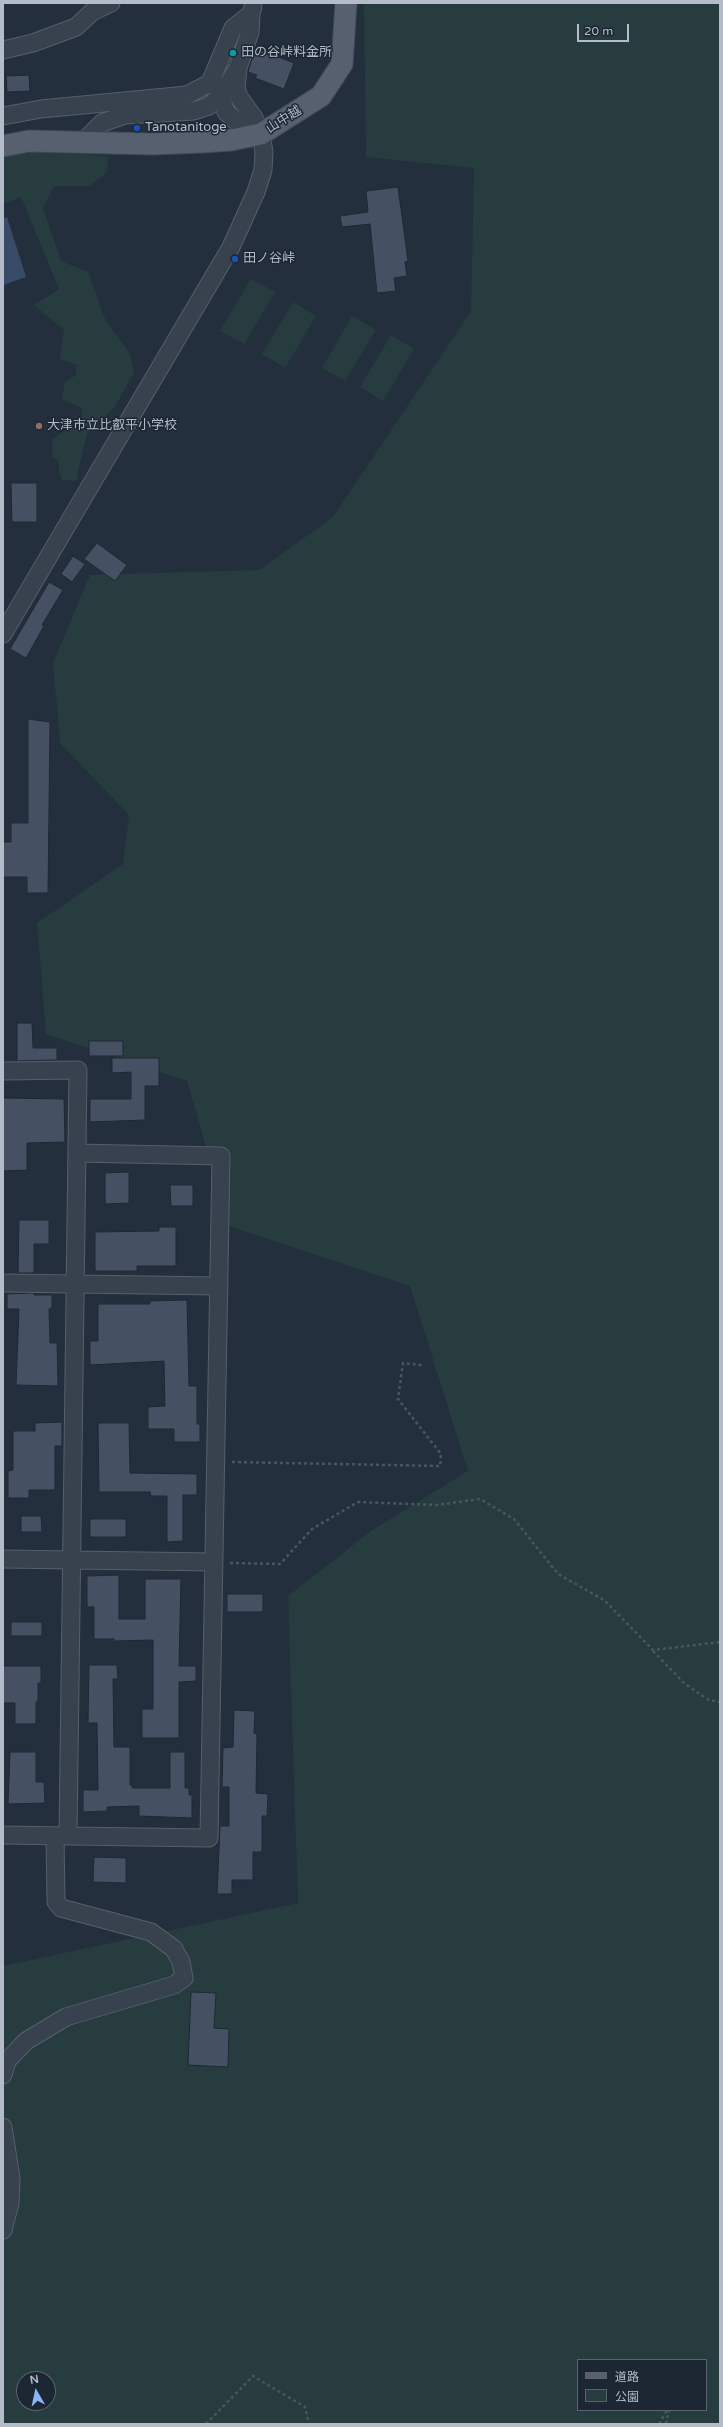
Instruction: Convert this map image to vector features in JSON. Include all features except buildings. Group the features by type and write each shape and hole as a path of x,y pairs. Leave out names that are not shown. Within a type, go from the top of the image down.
{"main road":[{"name":"山中越","path":"3,146 29,141 152,144 202,142 231,140 261,134 321,96 342,64 346,3"}],"street":[{"path":"3,50 34,43 76,27 92,12 110,3"},
{"path":"3,634 231,247 256,192 263,170 264,152 261,134 254,118 239,97 236,88 238,68 250,32 253,8"},
{"path":"3,116 41,109 187,94 210,83 233,28 253,8"},
{"path":"220,62 217,86 226,112 239,124 261,134"},
{"path":"83,142 102,123 125,115 194,112 209,106 220,96 238,68"},
{"path":"3,1071 78,1070 72,1560 61,1836 56,1902 61,1908 151,1932 174,1949 181,1962 184,1978 174,1985 66,2017 26,2041 7,2061 3,2075"},
{"path":"3,1835 209,1838 221,1156 77,1153"},
{"path":"3,1283 219,1286"},
{"path":"3,1559 214,1562"},
{"path":"3,2127 11,2178 10,2204 3,2230"}],"path":[{"path":"216,1462 440,1466 441,1454 398,1399 403,1363 422,1365"},
{"path":"214,1562 280,1564 312,1529 358,1502 437,1505 480,1499 514,1519 558,1574 604,1600 684,1684 709,1700 720,1702"},
{"path":"653,1650 720,1642"},
{"path":"206,2424 253,2376 305,2407 310,2424"},
{"path":"660,2424 667,2411"},
{"path":"666,2424 668,2411"}],"green space":[{"path":"364,3 720,3 720,2424 3,2424 3,1966 298,1903 288,1596 371,1531 468,1471 410,1286 229,1226 187,1081 46,1034 37,923 123,864 129,815 60,743 53,663 90,575 259,570 333,517 471,311 474,168 366,157"},
{"path":"59,150 108,157 107,172 89,186 54,186 43,208 61,261 88,272 105,319 130,354 134,373 114,408 87,434 76,481 62,480 59,471 59,462 52,457 53,439 81,420 82,408 62,399 65,382 76,375 77,365 60,359 64,330 34,305 59,289 21,197 3,204 3,156"},
{"path":"251,279 275,292 244,344 220,331"},
{"path":"293,302 316,316 285,368 262,354"},
{"path":"352,316 376,330 345,381 322,368"},
{"path":"391,335 414,349 383,401 360,387"}],"water":[{"path":"7,217 26,277 3,285 3,219"}],"place":[{"name":"田の谷峠料金所","path":"233,53"},
{"name":"Tanotanitoge","path":"137,128"},
{"name":"田ノ谷峠","path":"235,259"},
{"name":"大津市立比叡平小学校","path":"39,426"}]}
